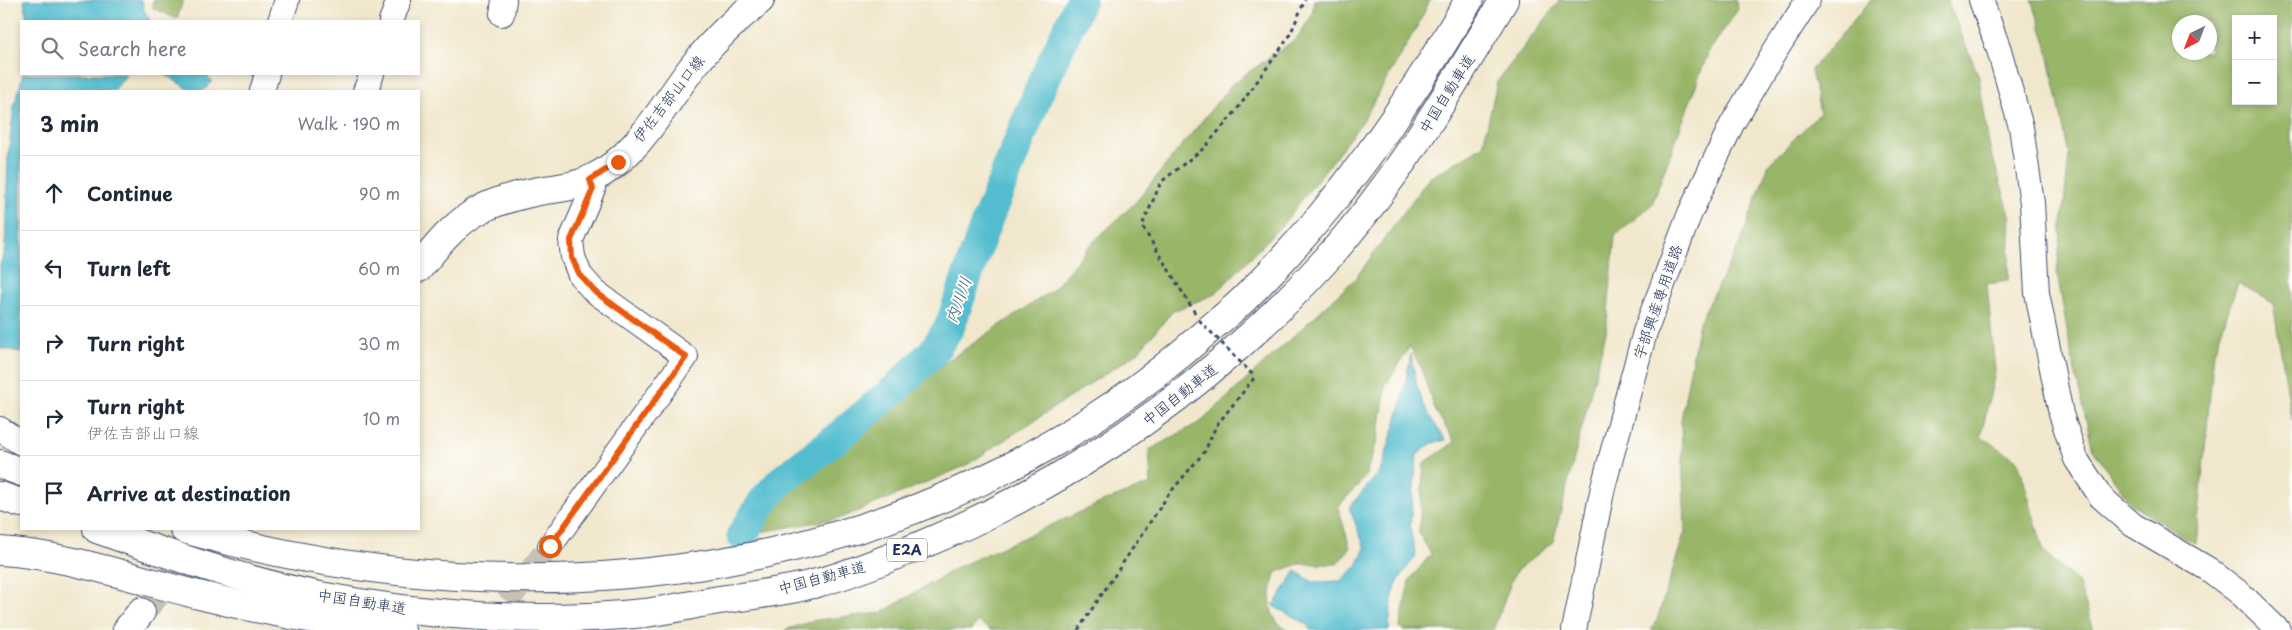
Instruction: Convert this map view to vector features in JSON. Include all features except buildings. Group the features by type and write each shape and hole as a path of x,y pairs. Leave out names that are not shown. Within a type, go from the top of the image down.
{"main road":[{"name":"伊佐吉部山口線","path":"420,267 449,232 486,204 590,180 618,162 636,143 712,44 760,0"},
{"name":"中国自動車道","path":"187,530 250,548 383,575 496,586 549,586 654,579 762,561 856,536 952,498 1086,426 1172,362 1249,295 1347,185 1383,138 1469,0"},
{"name":"中国自動車道","path":"100,530 183,560 318,596 393,608 467,615 573,617 646,613 819,583 872,565 1003,509 1057,480 1109,447 1188,391 1266,320 1326,260 1371,204 1437,111 1504,0"},
{"path":"0,464 20,472"},
{"path":"0,496 20,503"},
{"path":"0,551 43,556 94,567 200,596 296,617 348,626 401,630"},
{"path":"596,630 635,627 789,589"}],"street":[{"path":"280,20 287,0"},
{"path":"391,20 399,0"},
{"name":"宇部興産専用道路","path":"1574,630 1603,487 1648,323 1690,213 1732,124 1808,0"},
{"path":"1981,0 2000,50 2021,128 2032,203 2037,293 2061,414 2076,458 2100,497 2134,525 2208,569 2240,594 2278,630"},
{"path":"262,90 267,75"},
{"path":"365,90 372,75"},
{"path":"550,546 686,357 594,291 580,275 572,258 571,240 593,189 590,180"},
{"path":"0,429 20,442"}],"path":[{"path":"1078,630 1169,494 1205,451 1216,426 1255,377 1199,320 1142,226 1161,182 1204,148 1236,111 1289,37 1306,0"}],"green space":[{"path":"153,0 183,0 177,19 153,8"},
{"path":"1314,0 1430,0 1419,23 1362,122 1283,224 1215,294 1173,311 1137,353 965,466 841,518 760,532 767,508 807,473 931,372 1054,289 1089,246 1135,203 1232,84 1296,39 1312,16"},
{"path":"1560,0 1735,0 1738,9 1708,53 1652,204 1615,236 1606,332 1553,542 1515,572 1493,630 1403,630 1400,627 1409,581 1431,554 1419,533 1424,463 1455,442 1435,410 1421,368 1410,346 1386,385 1378,438 1365,477 1338,507 1350,548 1337,564 1298,564 1275,573 1270,605 1275,618 1287,630 990,630 978,621 971,630 785,630 816,620 881,613 958,567 1105,501 1151,484 1149,450 1202,421 1355,279 1429,178 1483,146 1497,82"},
{"path":"1871,0 1947,0 1979,77 1989,145 2011,218 2008,281 1987,284 1995,372 1981,436 2018,461 2044,552 2078,582 2094,630 1651,630 1657,620 1685,531 1681,420 1699,322 1741,241 1769,164 1820,113 1811,70"},
{"path":"2032,0 2292,0 2292,420 2273,303 2238,283 2214,352 2196,544 2132,505 2093,450 2073,363 2057,273 2069,155 2046,43"}],"water":[{"path":"24,0 142,0 143,8 149,20 27,20"},
{"path":"23,75 126,75 115,90 20,90 20,352 0,348 0,265 5,248 8,159 14,106"},
{"path":"166,75 207,75 212,82 204,90 190,90"},
{"path":"1411,354 1418,390 1422,400 1431,419 1446,440 1432,443 1417,455 1410,528 1416,557 1402,575 1395,590 1389,630 1310,630 1307,624 1273,606 1296,571 1313,582 1340,581 1357,566 1365,548 1349,507 1380,472 1401,406"}],"waterway":[{"name":"内川川","path":"742,535 764,500 781,481 894,390 933,352 950,326 983,231 1041,86 1081,0"}],"tunnel":[{"path":"141,612 212,530"},
{"path":"485,630 550,546"}],"route":[{"path":"550,546 686,357 594,291 580,275 572,258 571,240 593,189 590,180 618,162"}]}
